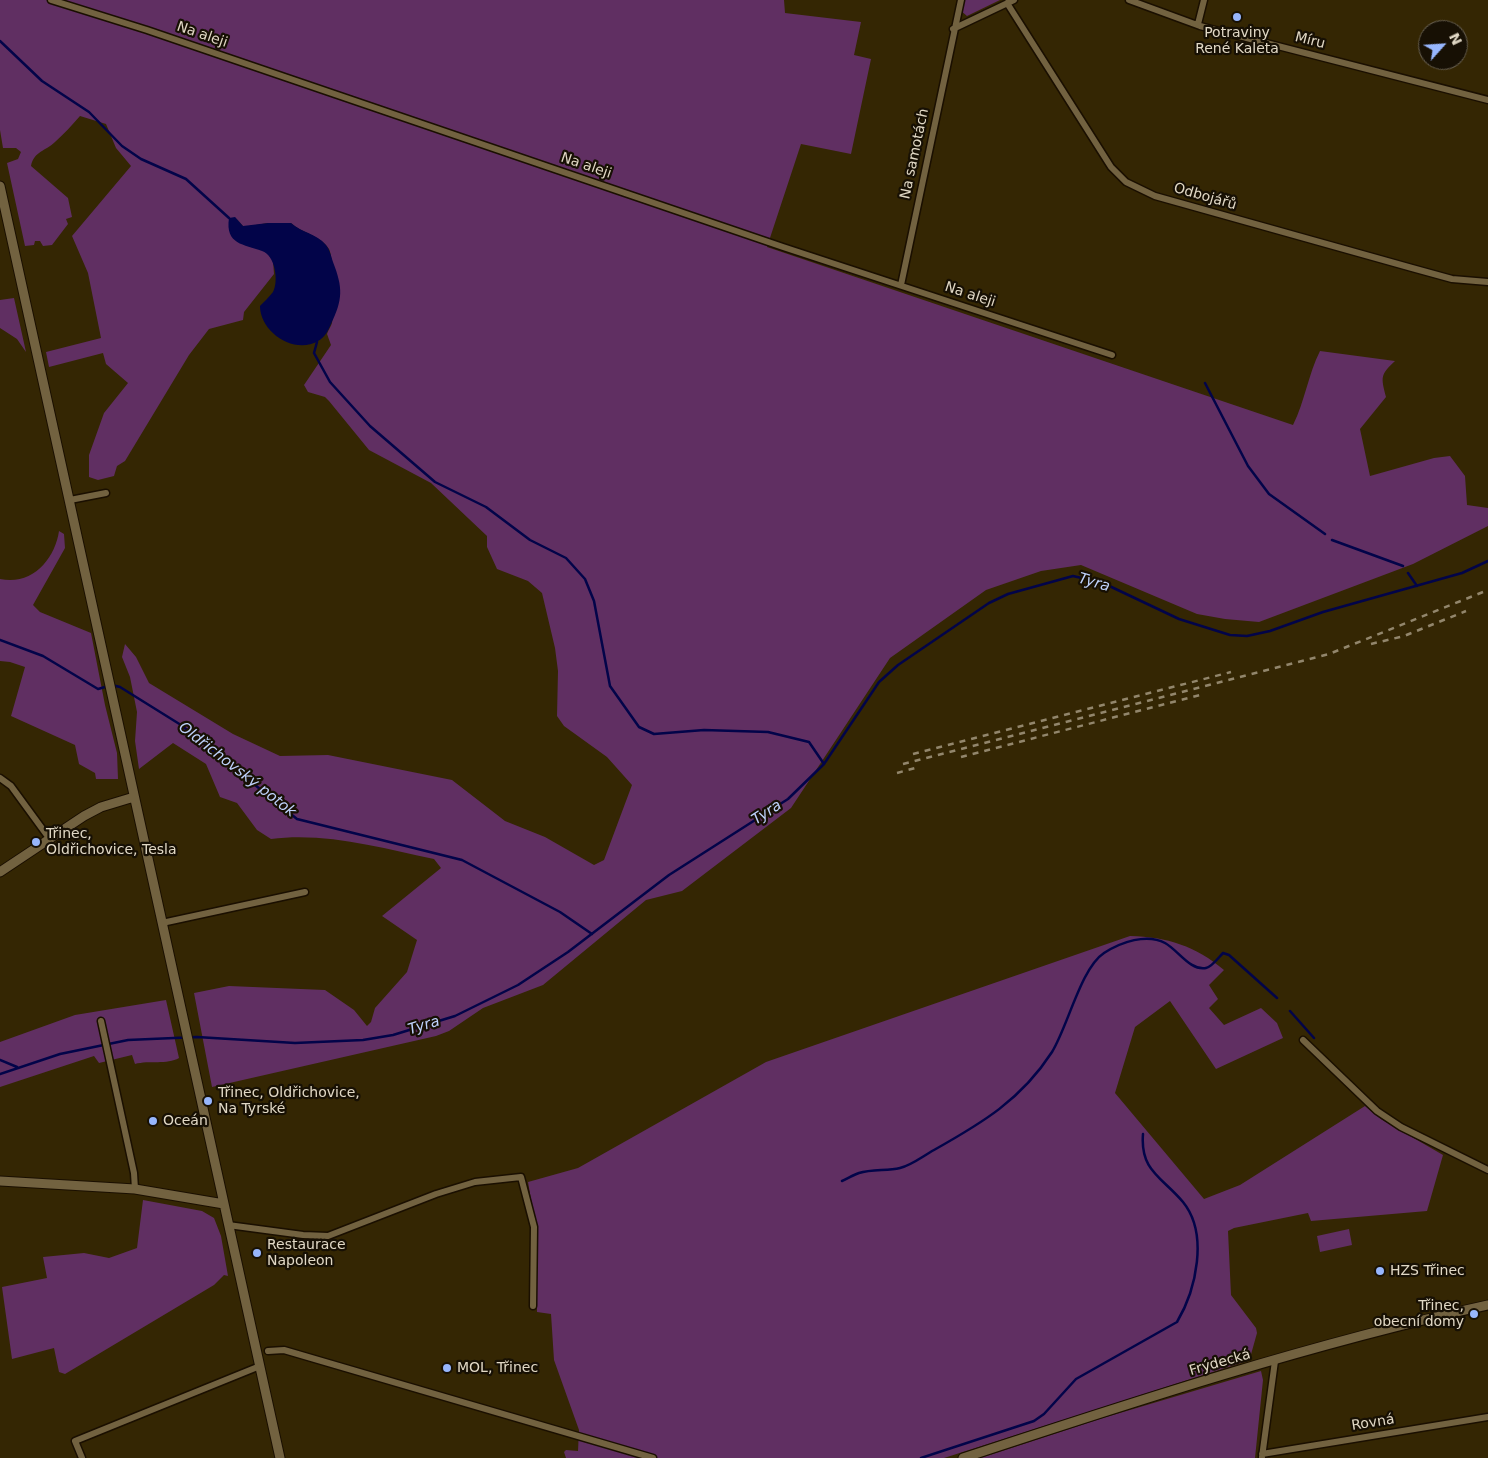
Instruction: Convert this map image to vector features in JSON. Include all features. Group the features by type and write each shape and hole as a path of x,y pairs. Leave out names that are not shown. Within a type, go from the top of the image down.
{"main road":[{"path":"0,186 280,1458"},
{"path":"0,872 49,838 101,807 134,797"},
{"path":"0,1181 135,1189 224,1204"},
{"name":"Frýdecká","path":"963,1458 1101,1413 1374,1332 1488,1305"}],"street":[{"name":"Na aleji","path":"51,0 147,30 1112,355"},
{"name":"Na samotách","path":"901,285 960,0"},
{"name":"Míru","path":"1129,0 1198,24 1488,100"},
{"path":"1198,24 1204,0"},
{"path":"953,29 1011,2"},
{"name":"Odbojářů","path":"1011,2 1111,167 1132,185 1164,198 1412,268 1452,278 1488,282"},
{"path":"70,500 106,493"},
{"path":"0,778 11,786 49,838"},
{"path":"162,923 305,892"},
{"path":"101,1021 134,1173 135,1189"},
{"path":"1303,1040 1377,1111 1401,1128 1488,1170"},
{"path":"228,1225 303,1235 328,1236 436,1194 475,1182 521,1177 534,1227 533,1306"},
{"path":"268,1351 284,1350 652,1458"},
{"path":"1262,1456 1275,1361"},
{"path":"82,1458 75,1442 260,1366"},
{"name":"Rovná","path":"1262,1456 1488,1417"}],"shaded area":[{"path":"0,0 784,0 785,13 861,22 854,55 871,59 851,154 801,144 767,247 1293,425 1320,351 1395,361 1384,373 1383,377 1386,397 1360,429 1370,476 1434,458 1450,456 1465,476 1467,505 1488,508 1488,526 1413,564 1259,622 1197,614 1081,565 1041,571 986,590 890,658 791,808 682,891 646,900 543,985 483,1008 449,1031 436,1036 212,1087 194,993 229,986 325,990 354,1010 367,1026 371,1022 375,1008 407,972 417,940 382,916 441,868 434,859 353,842 292,837 271,839 257,830 237,803 220,797 206,764 173,743 139,769 135,741 137,712 130,677 122,657 125,644 136,657 149,683 233,734 280,756 328,755 452,780 505,821 545,837 594,865 604,860 632,785 607,757 564,726 557,716 558,671 555,648 542,593 528,581 497,569 487,547 487,536 431,483 369,450 325,397 308,392 304,385 331,345 327,334 333,317 332,263 331,254 325,244 291,223 268,223 244,227 273,260 274,274 244,312 243,320 209,329 189,355 125,461 117,466 114,476 98,480 89,477 89,455 104,413 128,383 106,364 103,353 49,367 46,352 101,338 88,273 72,236 131,166 116,148 106,124 80,116 52,145 35,157 31,166 68,198 72,217 66,219 68,224 52,245 43,246 40,241 35,241 34,245 25,246 7,163 18,159 21,152 16,148 3,148 0,130"},
{"path":"963,0 1000,0 967,16 960,10"},
{"path":"235,217 243,226 291,223 318,238 327,247 339,279 340,300 327,331 318,341 309,345 289,343 272,332 266,324 260,306 273,292 276,282 275,269 266,253 243,245 233,238 230,234 229,218"},
{"path":"14,298 26,352 17,339 0,328 0,300"},
{"path":"59,531 64,534 65,548 33,605 40,612 91,633 105,705 117,753 118,779 96,779 95,773 79,764 75,745 11,716 25,667 0,661 0,579 12,580 22,578 40,568 53,551"},
{"path":"1130,936 1169,941 1203,955 1224,970 1209,985 1218,999 1209,1008 1224,1025 1261,1008 1277,1023 1283,1038 1216,1069 1170,1001 1135,1027 1115,1093 1204,1199 1240,1185 1365,1106 1381,1119 1443,1155 1427,1211 1311,1221 1308,1213 1234,1228 1228,1231 1231,1295 1256,1328 1257,1333 1250,1358 1247,1361 944,1458 566,1458 564,1452 566,1450 578,1451 579,1430 554,1360 551,1314 537,1312 537,1234 528,1182 578,1168 766,1062"},
{"path":"166,1000 179,1058 169,1061 135,1064 132,1055 99,1063 94,1056 0,1087 0,1042 75,1015"},
{"path":"143,1200 202,1211 214,1218 221,1236 228,1276 224,1275 214,1285 65,1374 59,1372 54,1348 12,1359 2,1287 47,1278 43,1257 84,1253 109,1258 137,1248"},
{"path":"1349,1229 1352,1245 1320,1252 1317,1236"},
{"path":"1261,1371 1263,1380 1255,1458 981,1458 1103,1418"}],"waterway":[{"path":"0,41 42,81 89,112 122,146 141,159 186,179 229,218"},
{"path":"317,342 314,353 330,382 370,426 435,482 486,507 530,540 566,558 585,579 594,601 610,686 639,727 654,734 704,730 768,732 809,742 824,764"},
{"path":"1205,383 1248,466 1269,494 1325,534"},
{"path":"1332,540 1403,566"},
{"name":"Tyra","path":"0,1074 60,1054 128,1040 197,1037 295,1043 363,1040 393,1035 455,1016 518,985 568,952 669,875 788,799 824,764 879,682 898,665 989,603 1008,594 1073,576 1103,583 1179,619 1230,635 1247,636 1270,631 1323,612 1462,573 1488,561"},
{"path":"1408,573 1417,586"},
{"name":"Oldřichovský potok","path":"0,640 43,656 98,689 112,685 120,687 181,725 297,819 462,860 560,912 592,934"},
{"path":"842,1181 864,1172 895,1169 909,1165 984,1120 1014,1097 1040,1069 1052,1052 1088,971 1104,953 1118,945 1134,940 1158,940 1170,946 1189,963 1200,968 1211,966 1223,953 1229,955 1277,998"},
{"path":"1290,1011 1314,1038"},
{"path":"0,1060 17,1067"},
{"path":"921,1458 1034,1421 1044,1414 1076,1379 1177,1322 1190,1294 1194,1278 1198,1246 1196,1230 1191,1215 1183,1202 1149,1165 1143,1147 1143,1134"}],"railway":[{"path":"903,764 1329,654 1488,590"},
{"path":"1371,644 1404,636 1466,611"},
{"path":"913,754 1231,672"},
{"path":"961,757 1200,695"},
{"path":"897,773 915,768"}],"place":[{"name":"Potraviny René Kaleta","path":"1237,17"},
{"name":"Třinec, Oldřichovice, Tesla","path":"36,842"},
{"name":"Třinec, Oldřichovice, Na Tyrské","path":"208,1101"},
{"name":"Oceán","path":"153,1121"},
{"name":"Restaurace Napoleon","path":"257,1253"},
{"name":"HZS Třinec","path":"1380,1271"},
{"name":"Třinec, obecní domy","path":"1474,1314"},
{"name":"MOL, Třinec","path":"447,1368"}]}
